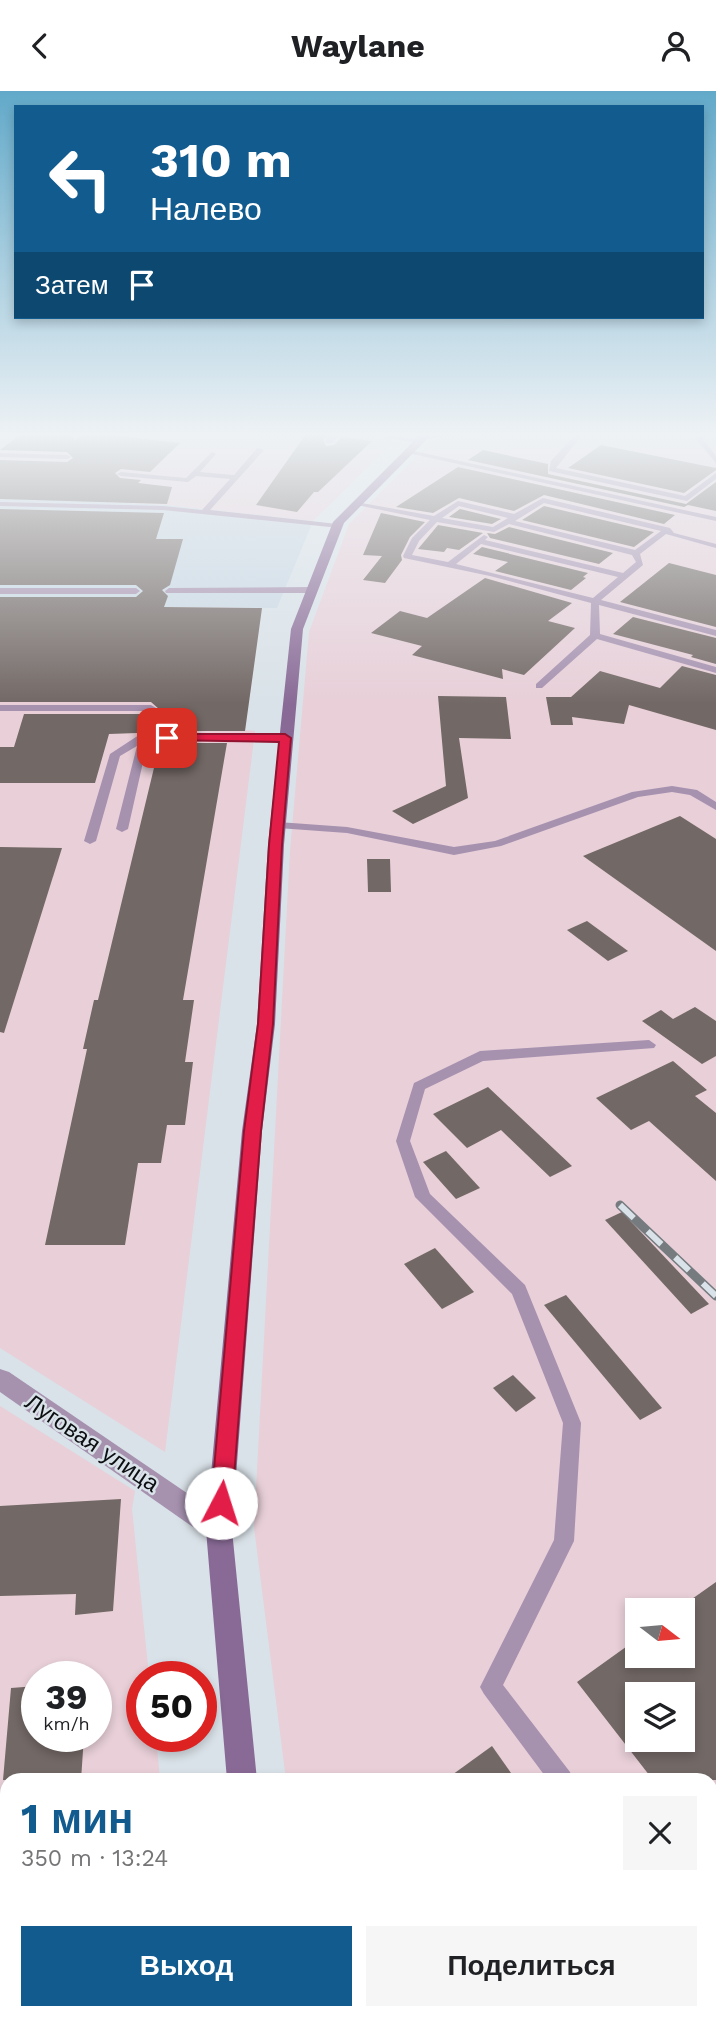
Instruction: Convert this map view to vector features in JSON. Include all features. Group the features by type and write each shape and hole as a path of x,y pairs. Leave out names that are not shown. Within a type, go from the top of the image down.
{"main road":[{"path":"241,1773 219,1530 252,1131 266,1024 278,825 297,629 322,558 337,526"}],"street":[{"name":"Луговая улица","path":"0,1379 219,1530"}],"lane":[{"path":"318,524 337,526"},
{"path":"430,524 411,545 407,556 716,633"},
{"path":"467,524 494,530"},
{"path":"450,565 503,524"},
{"path":"529,524 636,553"},
{"path":"643,524 667,530 671,535 716,546"},
{"path":"636,553 667,530"},
{"path":"479,541 624,576"},
{"path":"539,686 595,636 595,601 640,563 636,553"},
{"path":"0,591 136,590"},
{"path":"169,590 312,590"},
{"path":"595,636 716,670"},
{"path":"0,708 151,708 122,829"},
{"path":"90,841 115,754 144,737 285,738"},
{"path":"278,825 347,830 454,851 497,844 636,794 672,789 693,792 716,807"},
{"path":"557,1773 492,1687 564,1541 572,1423 519,1290 424,1198 403,1141 419,1086 480,1056 649,1045"}],"shaded area":[{"path":"0,524 312,524 277,608 0,606"},
{"path":"349,524 716,524 716,1773 285,1773 254,1527 290,851 309,632"},
{"path":"0,606 262,608 245,730 255,731 165,1452 0,1348"},
{"path":"0,1406 135,1491 132,1509 147,1661 126,1661 126,1752 157,1752 159,1773 0,1773"}],"building":[{"path":"0,524 161,524 156,539 183,539 170,585 162,590 168,596 164,607 262,608 245,731 153,731 159,709 151,702 0,702 0,597 136,597 143,591 136,585 0,585"},
{"path":"376,524 423,524 410,537 401,555 402,560 385,583 363,580 382,556 363,555"},
{"path":"538,524 620,524 654,532 634,547"},
{"path":"438,525 483,533 459,550 447,548 444,552 418,549"},
{"path":"509,527 613,553 599,564 490,538 487,533 495,534"},
{"path":"482,547 588,573 583,577 586,578 571,590 495,571 508,562 473,554"},
{"path":"669,563 716,575 716,627 620,602"},
{"path":"485,578 572,603 548,621 575,628 524,675 502,669 503,679 412,655 422,646 371,633 400,611 427,618"},
{"path":"633,617 716,638 716,664 691,657 693,655 613,634"},
{"path":"682,666 716,675 716,730 629,705 624,724 572,717 573,725 551,725 546,697 571,697 600,671 660,688"},
{"path":"438,696 506,697 511,739 459,738 468,798 413,824 392,811 446,786"},
{"path":"24,714 142,714 137,733 109,734 95,783 0,783 0,747 14,747"},
{"path":"160,743 227,743 183,1000 194,1000 185,1062 193,1062 185,1125 167,1125 161,1163 138,1163 125,1245 45,1245 87,1049 83,1049 94,1000 98,1000"},
{"path":"680,816 716,839 716,951 583,856"},
{"path":"0,847 62,848 4,1033 0,1032"},
{"path":"367,859 390,859 391,892 368,892"},
{"path":"587,921 628,951 608,961 567,930"},
{"path":"695,1007 716,1021 716,1056 702,1064 642,1021 661,1010 673,1019"},
{"path":"673,1061 707,1090 695,1096 716,1113 716,1181 649,1121 631,1130 596,1098"},
{"path":"488,1087 572,1166 550,1177 501,1130 467,1148 433,1114"},
{"path":"446,1151 480,1188 456,1199 423,1162"},
{"path":"622,1212 709,1304 691,1314 605,1220"},
{"path":"435,1248 474,1292 442,1309 404,1264"},
{"path":"566,1295 662,1408 640,1420 544,1305"},
{"path":"513,1375 536,1398 516,1412 493,1388"},
{"path":"121,1499 113,1611 75,1615 76,1594 0,1596 0,1506"},
{"path":"716,1582 716,1773 648,1773 631,1752 695,1752 695,1682 625,1682 625,1744 577,1682 625,1648 625,1668 695,1668 693,1598"},
{"path":"21,1687 21,1752 83,1752 81,1773 4,1773 11,1688"},
{"path":"492,1746 511,1773 455,1773"}],"railway":[{"path":"620,1205 716,1296"}],"route":[{"path":"167,738 285,738 266,1024 252,1131 221,1503"}]}
